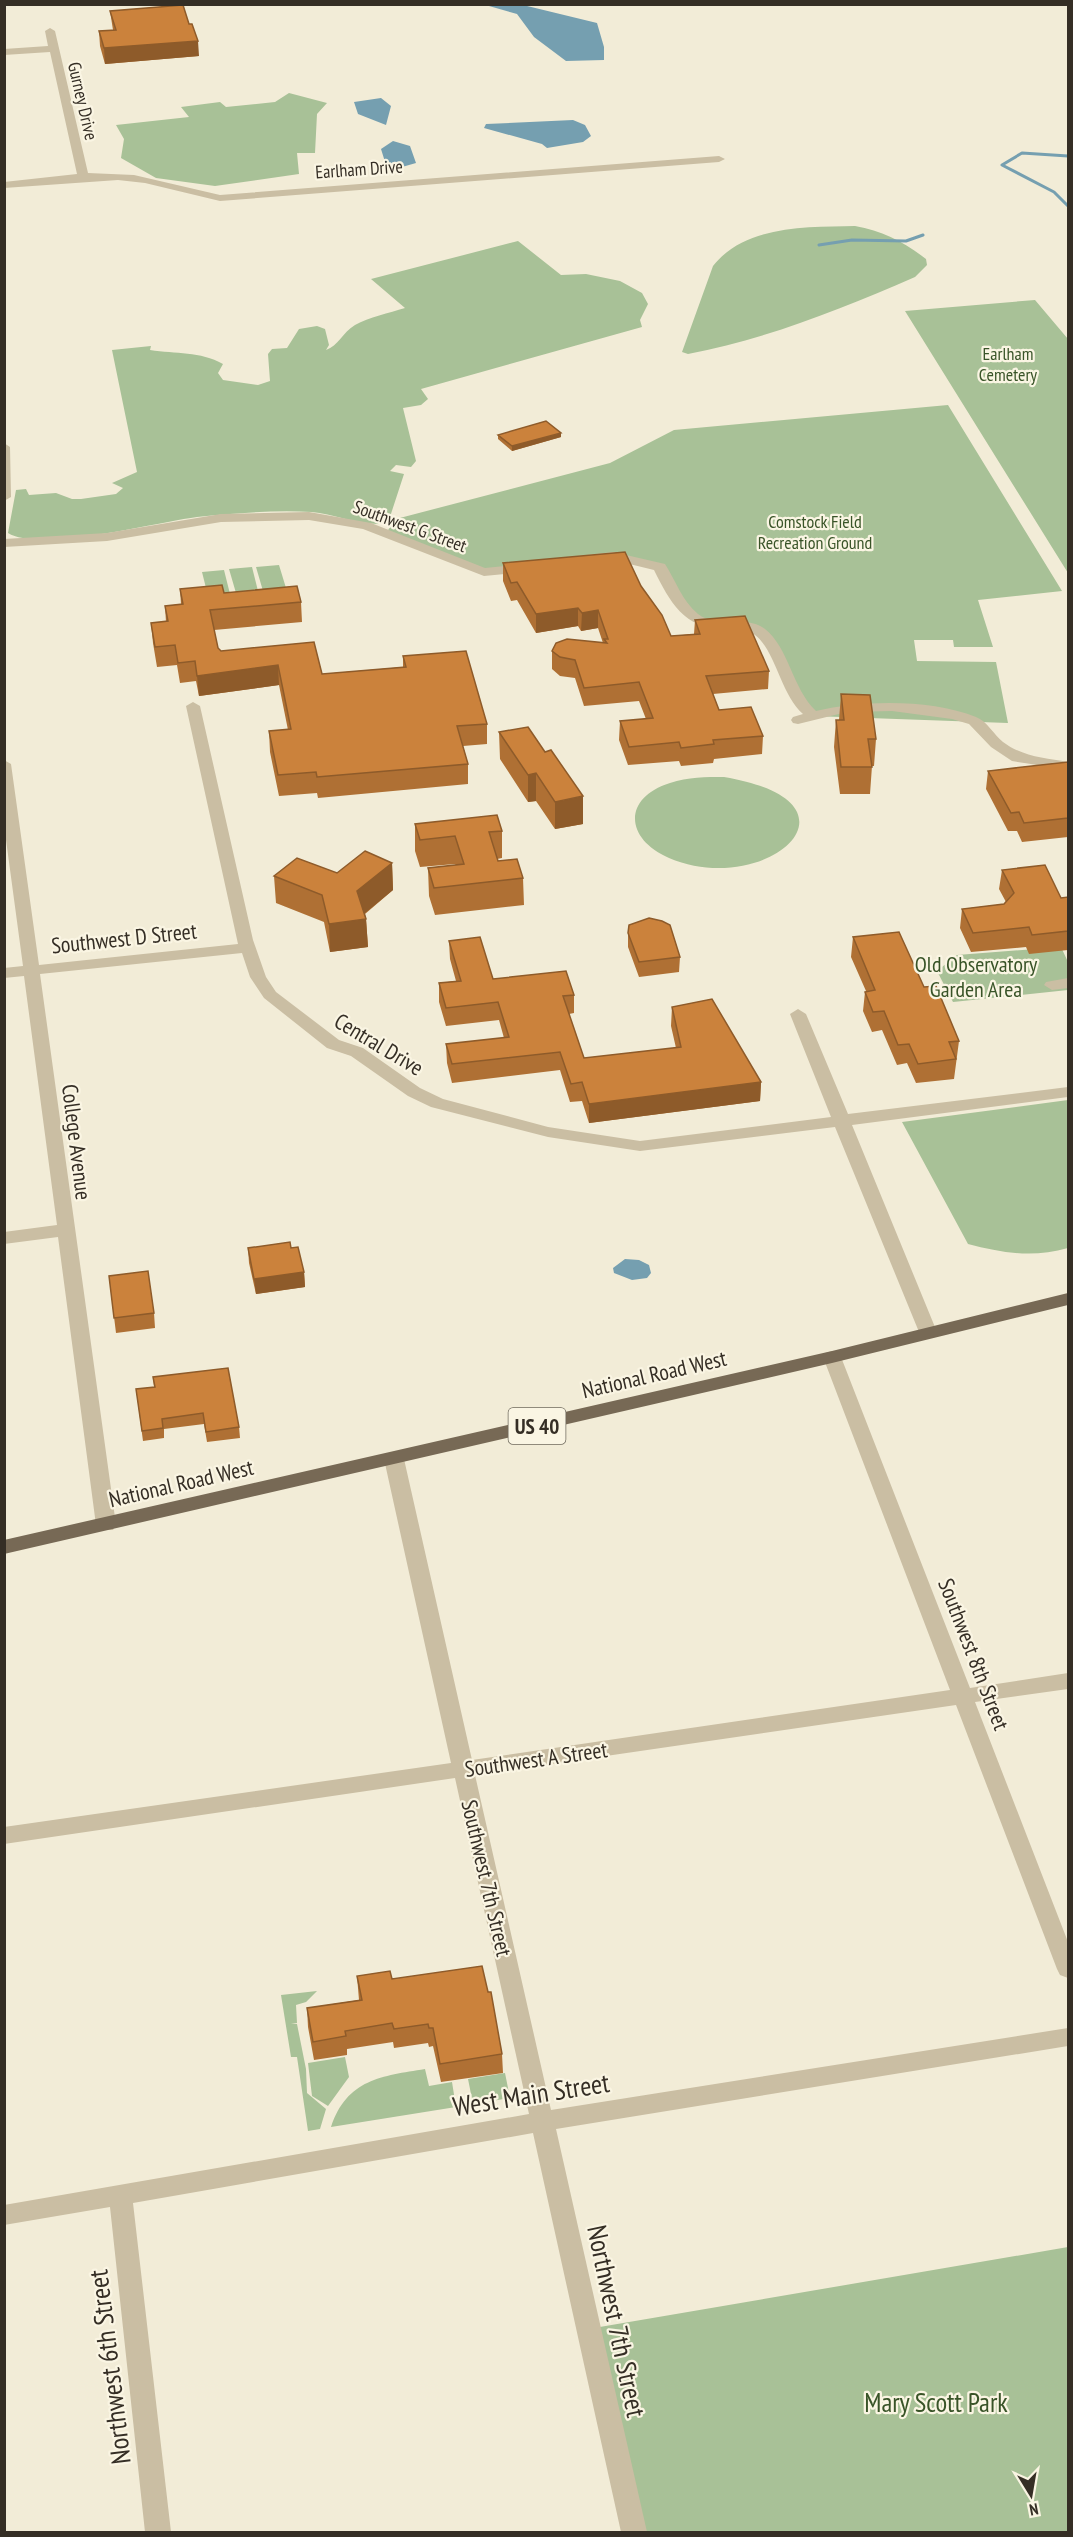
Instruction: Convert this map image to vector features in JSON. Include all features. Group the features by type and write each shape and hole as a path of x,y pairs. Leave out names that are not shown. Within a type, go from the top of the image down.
{"main road":[{"name":"National Road West","path":"4,1547 832,1357 1068,1299"}],"street":[{"name":"Gurney Drive","path":"50,31 83,178"},
{"path":"4,52 53,49"},
{"name":"Earlham Drive","path":"4,185 83,178 135,178 203,197 220,198 719,159"},
{"path":"4,447 4,497"},
{"name":"Southwest G Street","path":"4,543 107,537 221,518 309,516 366,526 484,572 504,572 597,554 638,559 660,567 678,600 701,622 752,628 760,632 766,639 790,690 801,707 813,716"},
{"name":"Central Drive","path":"193,706 248,948 258,977 270,995 298,1020 333,1044 357,1052 414,1092 437,1103 548,1132 613,1144 640,1146 1068,1092"},
{"path":"798,720 847,708 892,707 952,715 974,721 996,744 1017,758 1068,766"},
{"name":"College Avenue","path":"4,764 106,1525"},
{"name":"Southwest D Street","path":"4,973 248,948"},
{"path":"798,1014 928,1332"},
{"path":"4,1238 66,1230"},
{"name":"Southwest 8th Street","path":"832,1357 965,1696 1068,1969"},
{"name":"Southwest 7th Street","path":"394,1459 543,2122"},
{"name":"Southwest A Street","path":"4,1836 1068,1681"},
{"name":"West Main Street","path":"4,2215 543,2122 1068,2037"},
{"name":"Northwest 7th Street","path":"543,2122 634,2532"},
{"name":"Northwest 6th Street","path":"120,2194 158,2532"}],"green space":[{"path":"289,93 327,103 317,114 315,153 297,153 299,174 215,186 156,178 121,158 124,139 116,125 189,117 181,107 220,102 226,107 275,102"},
{"path":"855,226 884,234 901,242 926,259 927,265 915,277 803,322 717,348 688,354 682,352 713,266 726,253 742,243 778,231"},
{"path":"518,241 561,275 586,274 620,281 642,293 648,304 640,320 642,327 421,389 428,399 421,405 403,408 416,461 411,467 396,465 390,471 404,474 388,523 371,524 312,512 269,512 197,517 71,538 45,540 24,538 8,533 16,490 26,489 29,495 56,493 72,499 116,494 123,488 112,483 137,472 112,350 151,346 150,350 206,357 223,364 218,373 223,380 258,385 270,381 268,354 272,349 287,348 299,329 317,326 325,329 329,345 326,350 355,325 405,308 371,279"},
{"name":"Earlham Cemetery","path":"1035,300 1068,339 1068,573 905,311"},
{"name":"Comstock Field Recreation Ground","path":"948,405 1062,591 978,600 993,647 954,647 953,640 914,640 917,661 996,662 1008,723 813,716 760,632 701,622 660,567 638,559 484,572 386,533 396,519 610,463 674,430"},
{"path":"279,565 286,588 263,591 256,567"},
{"path":"252,567 258,591 236,593 229,569"},
{"path":"224,570 230,594 208,596 202,572"},
{"path":"724,777 770,790 793,806 799,825 790,843 769,857 740,866 705,867 669,858 654,850 637,830 635,819 637,808 643,798 654,790 677,781"},
{"name":"Old Observatory Garden Area","path":"1061,947 1068,962 1068,990 953,1002 937,971 957,955"},
{"path":"1068,1100 1068,1248 1030,1254 993,1250 968,1244 902,1122"},
{"path":"317,1991 306,2002 296,2005 297,2023 291,2024 297,2024 306,2069 307,2093 326,2109 320,2129 308,2131 297,2057 291,2057 281,1995"},
{"path":"345,2057 349,2077 328,2106 312,2096 308,2063"},
{"path":"425,2069 429,2086 452,2082 456,2107 331,2127 338,2111 356,2089 394,2074"},
{"path":"505,2073 510,2098 473,2104 468,2079"},
{"name":"Mary Scott Park","path":"1068,2247 1068,2532 634,2532 588,2329"}],"water":[{"path":"523,5 597,23 604,47 604,60 566,61 534,37 517,14 489,6"},
{"path":"381,98 391,106 386,125 358,114 354,102"},
{"path":"573,120 585,125 591,136 583,142 547,148 542,144 484,128 486,124"},
{"path":"393,141 410,146 416,163 402,167 386,165 381,149"},
{"path":"625,1259 639,1260 649,1265 651,1273 647,1278 632,1280 614,1273 613,1268"}],"building":[{"path":"183,5 198,41 104,48 99,31 116,30 110,11"},
{"path":"546,421 561,433 512,446 498,435"},
{"path":"625,552 641,586 662,615 671,636 700,634 695,620 745,616 769,671 706,676 719,710 751,707 763,736 713,740 714,744 681,748 679,742 629,747 620,721 653,718 639,682 584,688 575,660 560,657 552,651 556,643 567,639 607,643 604,639 608,639 598,610 582,613 578,608 536,614 517,582 511,583 503,563"},
{"path":"222,585 224,593 297,586 301,602 210,610 218,648 221,651 314,642 322,674 406,667 403,656 466,651 487,724 457,726 468,764 317,777 316,772 278,775 269,731 291,729 278,665 197,676 195,661 178,663 175,645 155,647 151,623 168,621 165,606 183,604 180,589"},
{"path":"841,694 870,695 876,739 868,739 872,767 841,767 836,720 844,720"},
{"path":"528,727 545,752 551,750 583,796 555,802 536,773 528,775 499,732"},
{"path":"1068,762 1068,818 1024,823 1019,812 1011,813 988,771"},
{"path":"497,815 502,831 489,832 498,861 517,859 523,878 434,888 428,868 464,864 455,836 420,840 415,824"},
{"path":"365,851 392,863 357,891 366,919 329,924 322,895 274,876 297,858 337,873"},
{"path":"1045,865 1061,898 1068,897 1068,931 1032,935 1029,927 973,933 962,909 1004,904 1014,893 1002,870"},
{"path":"649,918 670,925 680,957 639,962 628,933 629,925"},
{"path":"899,932 924,987 936,986 959,1041 949,1042 956,1059 918,1064 909,1044 898,1045 884,1011 873,1012 865,992 875,990 853,937"},
{"path":"480,937 493,979 566,971 574,995 563,996 584,1058 681,1047 672,1007 712,999 761,1082 589,1104 582,1082 571,1084 560,1052 452,1064 446,1044 509,1037 498,1002 446,1008 439,983 461,981 449,941"},
{"path":"290,1242 291,1248 298,1247 304,1272 254,1279 248,1248"},
{"path":"148,1271 154,1313 114,1318 109,1276"},
{"path":"228,1368 239,1427 206,1432 203,1413 162,1419 163,1428 142,1431 136,1389 155,1387 153,1377"},
{"path":"482,1966 488,1992 491,1992 502,2054 440,2064 433,2028 429,2028 428,2024 394,2029 392,2023 345,2031 346,2036 313,2042 307,2008 362,2000 357,1976 390,1971 392,1979"}],"waterway":[{"path":"1068,156 1022,153 1002,165 1054,192 1068,206"},
{"path":"819,245 852,240 906,241 923,235"}]}
